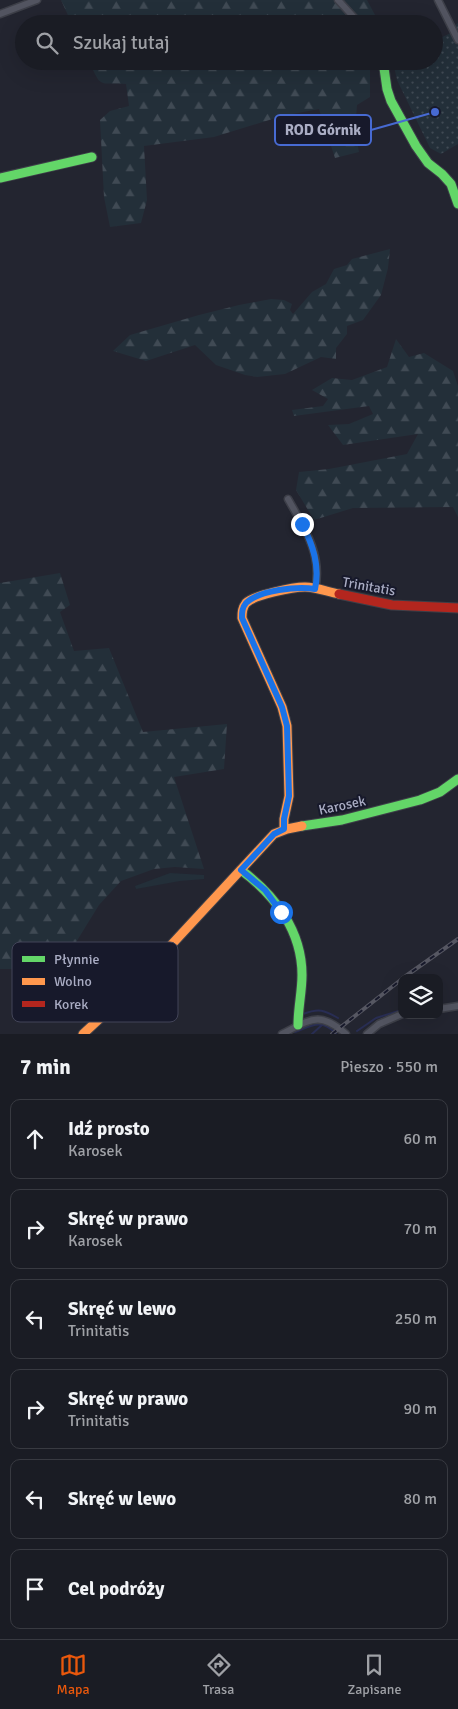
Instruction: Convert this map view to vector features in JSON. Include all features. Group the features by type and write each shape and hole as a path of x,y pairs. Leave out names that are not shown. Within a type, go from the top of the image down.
{"street":[{"path":"0,14 36,0"},
{"path":"338,0 352,15"},
{"path":"438,0 458,40"},
{"path":"384,70 391,101 416,146 428,163 442,174 450,184 458,204"},
{"path":"0,178 92,157"},
{"path":"288,499 312,546 317,567 315,589"},
{"name":"Trinitatis","path":"284,829 289,796 287,726 282,707 242,618 242,611 246,604 253,598 267,593 304,588 392,605 458,608"},
{"name":"Karosek","path":"284,829 334,822 416,801 449,788 458,779"},
{"path":"174,942 274,834 284,829"},
{"path":"241,870 274,900 296,940 300,952 302,977 298,1026"},
{"path":"443,1008 458,1006"},
{"path":"367,1034 378,1024 398,1016"},
{"path":"282,1034 305,1022 318,1019 331,1022 346,1034"},
{"path":"84,1034 97,1022"}],"green space":[{"path":"61,0 367,0 375,15 68,15"},
{"path":"458,23 458,144 441,154 430,148 397,80 395,70 443,70 443,37 457,30 455,25"},
{"path":"93,70 370,70 370,97 357,105 355,132 359,152 335,158 319,109 282,116 214,137 144,146 147,200 141,223 110,227 104,197 100,120 110,111 129,106 126,84 105,83 96,76"},
{"path":"390,249 388,268 381,295 363,320 347,326 347,334 336,348 336,359 321,357 285,374 257,377 216,365 195,345 146,361 113,351 130,335 239,305 271,299 284,300 292,304 290,310 293,314 312,292 326,284 334,269 347,265 352,259"},
{"path":"396,339 409,357 424,353 453,371 458,386 458,517 453,507 353,508 314,520 296,490 299,472 329,469 407,454 418,434 343,445 328,425 349,424 373,414 369,406 294,416 292,410 323,406 328,399 312,390 332,378 352,380 387,367"},
{"path":"60,573 70,605 60,612 74,651 109,648 143,732 227,724 224,769 174,777 204,869 175,867 154,869 121,881 99,905 76,942 12,942 12,969 0,969 0,583"},
{"path":"170,873 204,875 204,879 180,881 136,889 135,886"}],"waterway":[{"path":"303,1014 321,1011 338,1018"},
{"path":"357,1031 376,1018 398,1011"},
{"path":"295,1032 311,1026 321,1025 326,1026 336,1034"},
{"path":"312,1034 322,1025"}],"railway":[{"path":"409,974 458,939"},
{"path":"332,1034 398,982"}],"traffic: fast":[{"path":"384,70 391,101 416,146 428,163 451,184 458,204"},
{"path":"0,178 92,157"},
{"path":"302,826 342,820 420,800 440,792 458,779"},
{"path":"241,870 265,891 284,915 292,929 301,959 302,975 298,1025"}],"traffic: slow":[{"path":"284,829 289,796 287,726 282,707 242,618 242,610 250,600 265,594 292,588 309,587 339,594"},
{"path":"174,942 274,834 302,826"},
{"path":"83,1034 96,1022"}],"traffic: jam":[{"path":"339,594 392,605 458,608"}],"place":[{"name":"ROD Górnik","path":"435,112"}],"route":[{"path":"281,912 265,890 241,870 274,834 284,829 289,796 287,726 282,707 242,618 242,611 253,598 267,593 289,589 315,589 317,580 316,558 302,524"}]}
